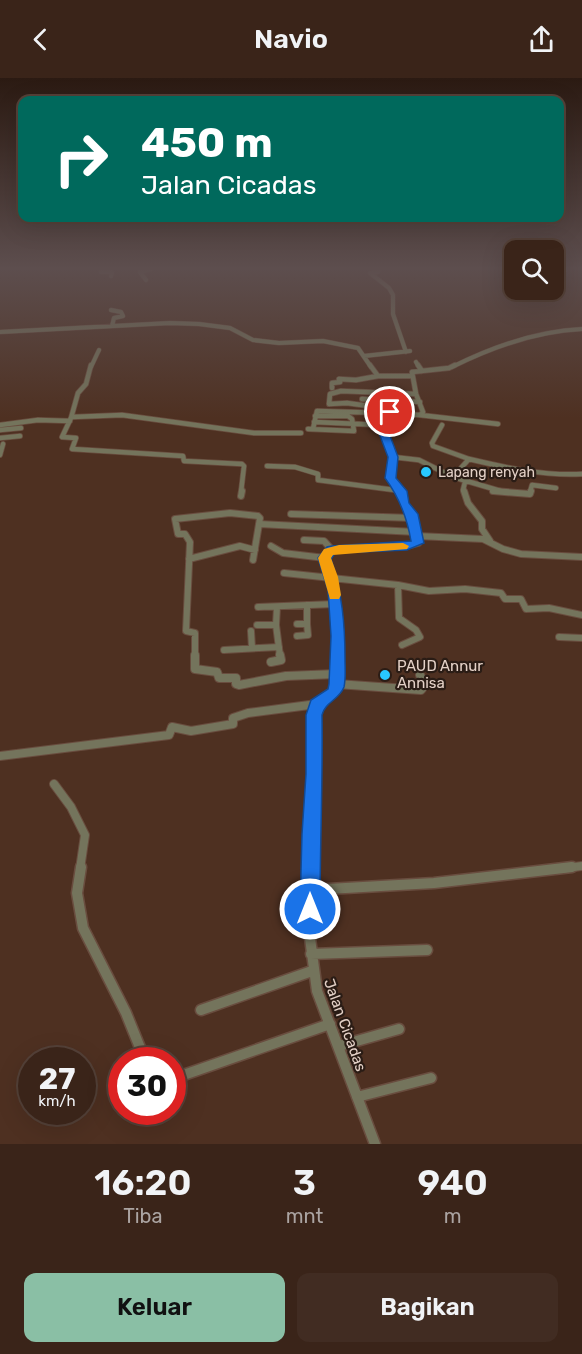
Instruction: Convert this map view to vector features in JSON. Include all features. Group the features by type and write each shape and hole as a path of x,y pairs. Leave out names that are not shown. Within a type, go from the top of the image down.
{"street":[{"path":"112,326 114,319"},
{"path":"364,356 408,351 394,319"},
{"path":"0,332 77,330 170,323 199,324 230,328 247,338 266,342 328,342 360,348 378,376"},
{"path":"420,415 424,409 418,398 412,376 413,371 438,366 452,367 480,353 541,334 582,329"},
{"path":"99,350 88,372 86,384 78,393 71,419 62,437 76,438 72,449 183,456 184,461 242,464 244,466 241,496"},
{"path":"416,362 422,370"},
{"path":"332,388 332,383 340,382 339,379 412,376"},
{"path":"365,377 367,390"},
{"path":"340,391 418,398 329,404 330,393 340,391"},
{"path":"358,393 362,402"},
{"path":"325,558 332,550 418,543 413,518 404,504 402,491 390,478 393,457 383,418 383,408 362,402"},
{"path":"315,416 345,416 352,421 353,432 310,429 314,422 315,412 318,411 383,418"},
{"path":"0,425 38,420 122,415 254,433 301,433"},
{"path":"314,422 420,415 498,424"},
{"path":"442,425 432,443 433,446 469,459 519,470 558,475 582,474"},
{"path":"0,430 21,428"},
{"path":"0,456 1,441 20,436"},
{"path":"393,457 419,460 465,482 496,492 529,494 532,493 532,485 556,488"},
{"path":"453,477 458,475 469,459"},
{"path":"267,466 295,467 311,471 318,474 318,480 402,491"},
{"path":"465,482 463,490 467,501 482,521 482,529 491,543"},
{"path":"254,560 260,524 258,516 233,513 175,518 178,534 185,534 190,542 190,595 186,631 195,633 195,670 217,672 220,678 236,678 236,684 239,685 286,676 337,674"},
{"path":"291,514 413,518"},
{"path":"260,524 483,539 521,554 582,556"},
{"path":"303,540 326,541 332,550"},
{"path":"189,559 237,546 255,550"},
{"path":"271,546 283,553 325,558"},
{"path":"0,756 169,735 172,727 189,731 203,729 233,724 233,718 248,713 317,705 334,692 337,684 335,604 332,577 325,558"},
{"path":"284,573 398,585 429,591 465,589 501,593 504,598 520,598 526,609 549,608 582,615"},
{"path":"398,585 399,618 420,637 402,645"},
{"path":"258,607 335,604"},
{"path":"297,636 308,635 306,605"},
{"path":"271,662 281,662 276,626 277,607"},
{"path":"297,624 307,624"},
{"path":"252,648 254,628 276,626"},
{"path":"560,637 582,638"},
{"path":"224,650 279,647"},
{"path":"337,684 421,690 425,685 420,675"},
{"name":"Jalan Cicadas","path":"317,705 314,715 315,774 310,890 312,971 375,1144"},
{"path":"54,784 71,807 85,835 77,893 83,928 126,1013 140,1047"},
{"path":"310,890 434,883 582,866"},
{"path":"311,954 427,950"},
{"path":"201,1010 312,971"},
{"path":"186,1074 330,1024"},
{"path":"339,1046 399,1029"},
{"path":"357,1097 431,1078"}],"slow traffic":[{"path":"334,595 332,577 325,558 328,552 339,549 403,546"}],"place":[{"name":"Lapang renyah","path":"426,472"},
{"name":"PAUD Annur Annisa","path":"385,675"}],"route":[{"path":"310,909 315,774 314,715 315,707 334,692 337,684 338,636 334,590 325,558 332,550 407,546 418,543 412,514 404,504 402,491 390,478 393,457 381,425 384,414 390,412"}]}
